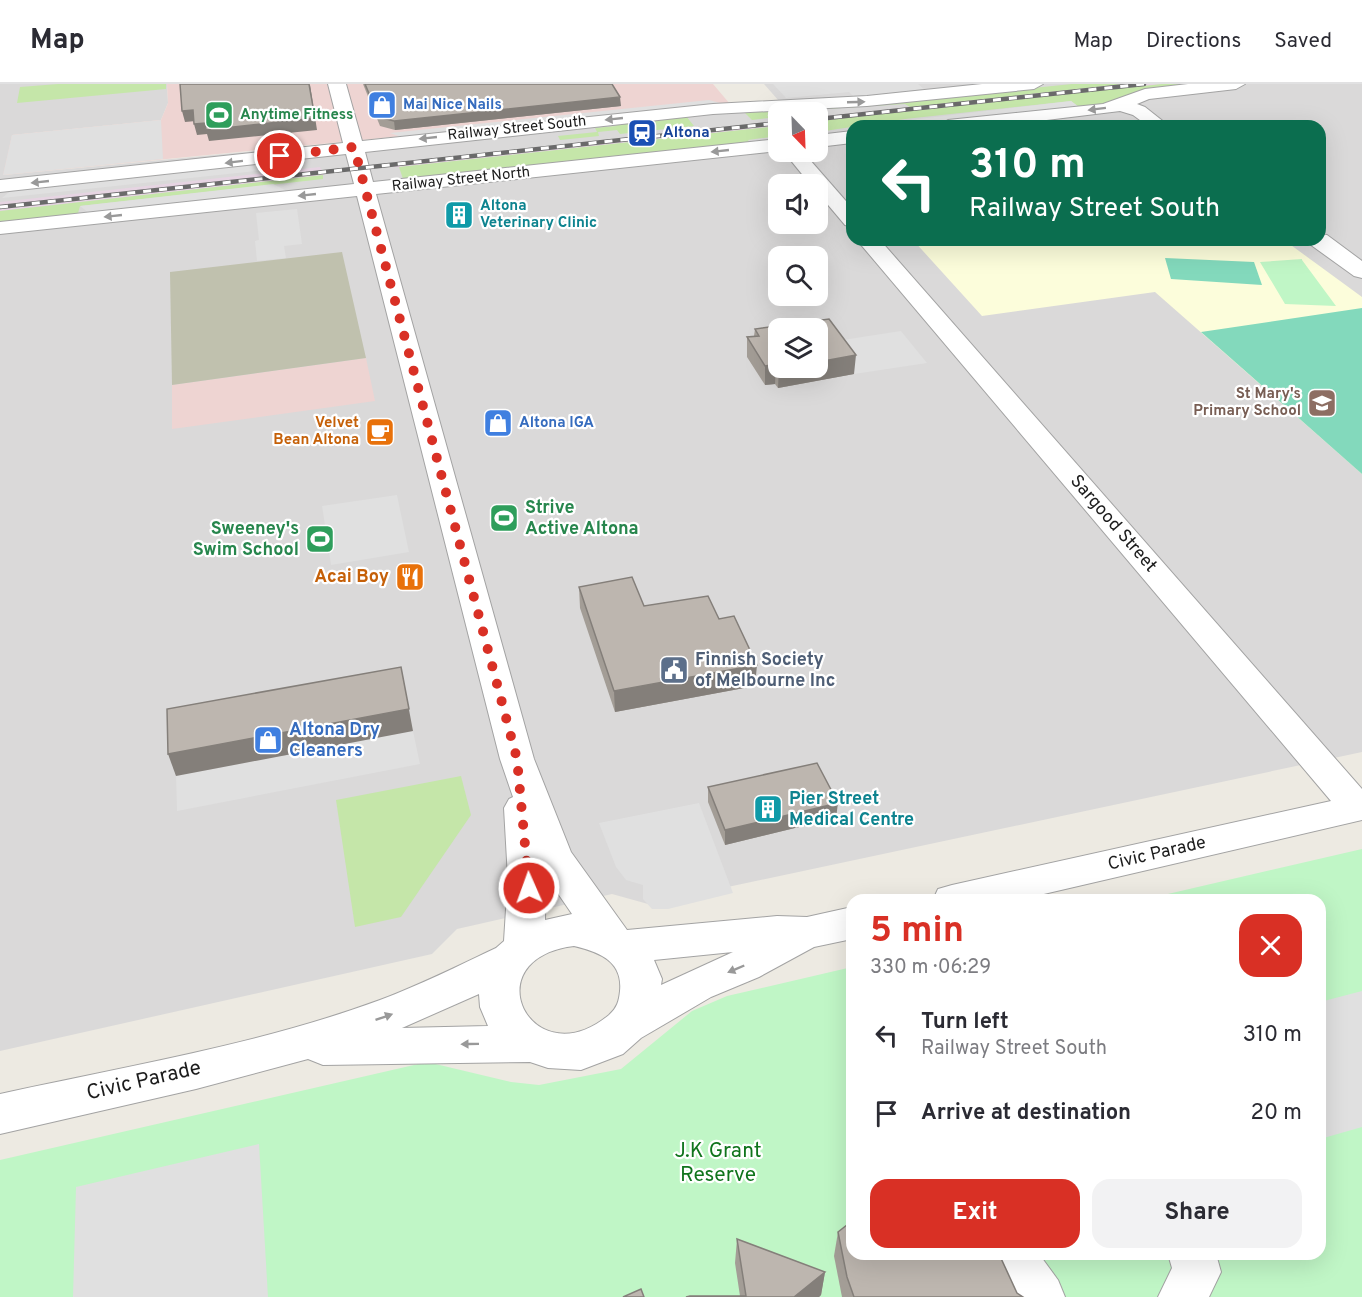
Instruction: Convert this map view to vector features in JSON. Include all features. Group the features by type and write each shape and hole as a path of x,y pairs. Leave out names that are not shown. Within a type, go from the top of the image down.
{"street":[{"path":"337,84 517,759 554,858 617,942 635,960 642,975 643,992 639,1009 628,1025"},
{"name":"Railway Street South","path":"0,186 354,147 751,99 867,101 1034,84"},
{"path":"997,120 1121,105 1146,94 1236,84"},
{"path":"1121,105 1139,111 1152,120"},
{"path":"828,140 846,138"},
{"name":"Railway Street North","path":"0,228 768,146"},
{"path":"802,162 846,214"},
{"path":"1326,245 1362,271"},
{"name":"Sargood Street","path":"873,246 1360,808"},
{"path":"516,953 528,905 529,866 517,759"},
{"name":"Civic Parade","path":"979,894 1360,808"},
{"path":"807,933 745,965 697,985 628,1025 612,1039 593,1048 571,1052 549,1050 529,1044 512,1030 501,1014 497,995 500,976 516,953 538,937 556,932 584,931 617,942 777,932 807,933 846,924"},
{"name":"Civic Parade","path":"0,1114 288,1048 427,1001 516,953"},
{"name":"Civic Parade","path":"288,1048 529,1044"},
{"path":"1017,1260 1027,1281 1041,1297"},
{"path":"1182,1297 1197,1272 1194,1260"}],"shaded area":[{"path":"0,84 167,84 168,103 161,120 12,135 4,175 768,102 768,162 828,162 828,102 769,102 779,101 764,84 1362,84 1362,752 648,904 612,894 457,929 432,954 0,1051"},
{"path":"167,84 713,84 730,104 3,175 12,135 161,120 168,103"},
{"path":"773,84 918,84 924,89 854,97 849,92 786,98"},
{"path":"1124,84 1162,84 828,120 828,116"},
{"path":"709,100 724,104 404,138 390,133"},
{"path":"1071,101 1079,107 965,120 910,120"},
{"path":"161,120 163,159 3,175 12,135"},
{"path":"768,123 768,127 399,167 394,167 393,163"},
{"path":"305,159 293,167 2,198 14,188"},
{"path":"320,167 323,175 0,211 0,202"},
{"path":"273,184 287,191 89,213 80,206"},
{"path":"297,209 302,244 284,246 286,258 257,261 255,241 259,240 256,213"},
{"name":"St Mary's Primary School","path":"918,246 1292,246 1362,297 1362,474 1155,292 982,316"},
{"path":"342,252 366,358 172,385 170,272"},
{"path":"901,331 927,363 854,374 830,342"},
{"path":"366,358 375,401 172,429 172,385"},
{"path":"397,495 409,552 331,565 322,506"},
{"path":"413,731 420,764 177,811 176,776"},
{"path":"699,803 733,893 668,909 652,909 643,899 643,885 626,880 616,867 599,823"},
{"path":"1362,991 1362,1127 1326,1137 1326,1000"},
{"path":"259,1144 268,1297 73,1297 76,1187"}],"green space":[{"path":"58,84 166,84 166,89 17,103 20,87"},
{"path":"1072,84 1124,84 910,107 905,104 828,109"},
{"path":"1162,84 1204,84 1140,91 1102,104 1079,107 1071,101 898,120 846,120 846,128 828,131 828,120"},
{"path":"768,111 768,118 752,120 744,112"},
{"path":"686,116 694,126 620,134 617,130 598,132 599,136 560,140 558,136 597,132 595,128 616,126 618,122"},
{"path":"768,127 768,137 748,140 750,143 404,182 399,167"},
{"path":"323,175 323,179 80,206 77,217 0,225 0,211"},
{"path":"1165,258 1254,262 1262,285 1171,279"},
{"path":"1302,259 1336,306 1285,304 1260,262"},
{"path":"1362,308 1362,474 1201,332"},
{"path":"461,776 471,815 401,917 355,927 336,800"},
{"name":"J.K Grant Reserve","path":"1362,849 1362,1297 0,1297 0,1160 427,1062 511,1082 539,1085 621,1069 692,1011 727,996 846,968 846,1260 1326,1260 1326,894 1168,894"}],"building":[{"path":"180,84 309,84 315,118 206,130 205,123 194,124 193,110 182,111"},
{"path":"365,84 612,84 620,97 394,121 379,117"},
{"path":"828,319 829,319 856,355 828,360"},
{"path":"768,327 768,365 765,366 747,337 759,336 755,329"},
{"name":"Finnish Society of Melbourne Inc","path":"632,577 644,606 708,596 719,619 734,616 757,665 614,691 579,587"},
{"path":"401,667 409,709 168,754 167,709"},
{"path":"817,763 838,803 725,830 708,787"},
{"path":"846,1226 846,1260 1002,1260 1017,1293 1023,1297 854,1297 847,1277 838,1232"},
{"path":"737,1239 825,1272 794,1297 686,1297 746,1296"},
{"path":"641,1289 644,1297 623,1297"}],"railway":[{"path":"828,118 1144,84"},
{"path":"0,207 768,124"}],"place":[{"name":"Mai Nice Nails","path":"382,105"},
{"name":"Anytime Fitness","path":"219,115"},
{"name":"Altona","path":"642,133"},
{"name":"Altona Veterinary Clinic","path":"459,215"},
{"name":"St Mary's Primary School","path":"1322,403"},
{"name":"Altona IGA","path":"498,423"},
{"name":"Velvet Bean Altona","path":"380,432"},
{"name":"Strive Active Altona","path":"504,518"},
{"name":"Sweeney's Swim School","path":"320,539"},
{"name":"Acai Boy","path":"410,577"},
{"name":"Finnish Society of Melbourne Inc","path":"674,670"},
{"name":"Altona Dry Cleaners","path":"268,740"},
{"name":"Pier Street Medical Centre","path":"768,809"}],"route":[{"path":"280,156 354,147 517,759 529,866 529,888"}]}
